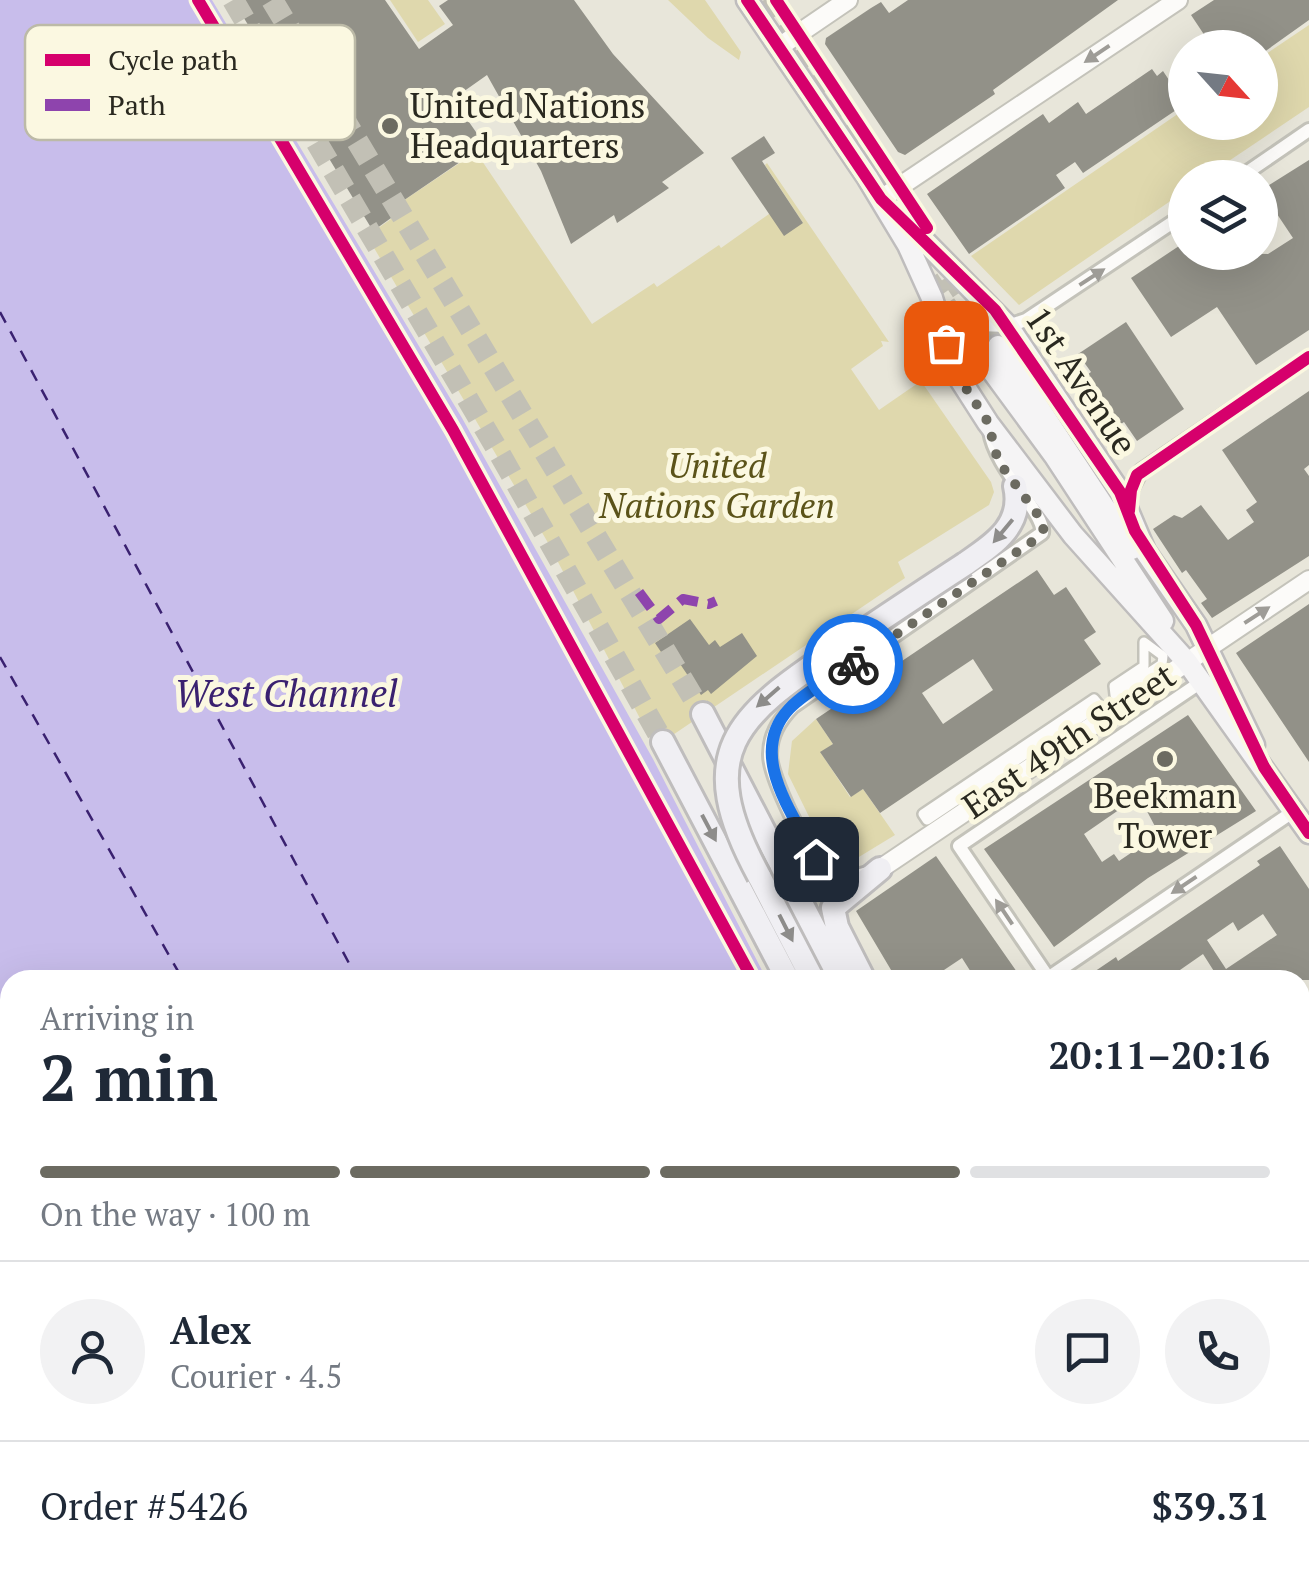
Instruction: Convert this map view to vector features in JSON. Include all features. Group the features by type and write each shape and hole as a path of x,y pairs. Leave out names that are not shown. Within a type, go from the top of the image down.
{"highway":[{"path":"808,970 734,828 727,794 733,749 750,715 779,688 994,543 1012,524 1018,506 1015,486"},
{"path":"703,714 835,970"},
{"path":"663,742 783,970"},
{"path":"859,970 838,927 834,908 880,869"}],"main road":[{"name":"1st Avenue","path":"747,0 882,198 918,264 954,370 988,422 1073,535 1186,662 1235,733 1301,805 1309,833"},
{"path":"779,47 848,0"},
{"path":"882,198 1178,0"},
{"name":"1st Avenue","path":"882,198 1008,326 1130,511 1145,551 1196,625 1264,767"},
{"path":"1186,662 1173,635 990,352 1205,649"},
{"name":"East 49th Street","path":"880,869 1309,580"}],"street":[{"path":"1265,160 1309,130"},
{"path":"946,343 978,326 1008,326 1026,320 1168,225"},
{"path":"1130,511 1130,490 1137,475 1309,357"},
{"path":"880,869 862,876 844,875 831,872 816,859 770,758 776,731 792,706 1040,536 1044,528 1041,519 994,452 988,422"},
{"path":"1144,642 1162,656 1162,664 1115,695 1114,686 1144,666 1144,642"},
{"path":"1042,970 958,846 1201,682"},
{"path":"1094,699 1099,705 927,820 923,814 1094,699"},
{"path":"1061,970 1301,805"}],"green space":[{"path":"390,0 428,0 445,24 418,42"},
{"path":"668,0 705,0 741,52 739,60 708,38"},
{"path":"1309,25 1309,107 1278,128 1278,46"},
{"path":"1168,121 1168,140 1260,140 1230,160 1168,160 1168,203 1019,305 971,256"},
{"name":"United Nations Garden","path":"476,152 592,324 654,283 657,287 719,245 721,248 769,214 803,223 767,163 889,342 881,341 883,346 851,369 879,410 921,381 991,482 994,492 989,505 898,562 905,578 655,747 547,541 367,236 398,214 394,207"},
{"path":"816,719 833,744 821,753 850,797 863,789 895,835 854,860 834,857 823,845 788,774 792,741"}],"water":[{"name":"West Channel","path":"0,0 212,0 227,25 25,25 25,140 296,140 462,418 653,759 762,970 0,970"}],"building":[{"name":"United Nations Headquarters","path":"233,0 385,0 419,49 453,25 439,6 448,0 574,0 613,54 704,153 662,182 669,188 617,223 614,215 571,244 541,171 487,75 453,99 485,145 394,207 398,213 373,231 318,140 355,140 355,25 248,25"},
{"path":"908,0 1118,0 993,90 995,94 905,155 898,152 825,44 826,38 881,2 889,13"},
{"path":"1214,0 1309,0 1309,20 1278,42 1278,30 1201,30 1191,15"},
{"path":"1152,69 1157,76 1163,71 1168,78 1168,116 1083,173 1075,162 1056,175 1065,188 969,254 927,194 1043,114 1049,123 1078,102 1086,114"},
{"path":"764,136 775,153 762,161 803,223 784,236 731,158"},
{"path":"1309,160 1309,330 1256,365 1217,307 1171,337 1131,278 1168,253 1168,270 1278,270 1278,248 1293,238 1278,216 1278,179"},
{"path":"1126,322 1184,409 1137,441 1124,422 1112,430 1079,381 1091,372 1078,354"},
{"path":"1309,391 1309,465 1304,469 1309,476 1309,556 1212,618 1201,603 1207,599 1186,570 1182,573 1153,529 1174,515 1182,518 1201,505 1228,540 1254,522 1246,510 1257,502 1222,450"},
{"path":"1037,570 1054,595 1066,587 1096,632 1084,640 1101,664 880,813 863,789 851,797 820,752 833,744 816,719","holes":["973,659 993,690 943,724 922,693"]},
{"path":"1309,604 1309,762 1236,653"},
{"path":"690,619 709,645 715,640 720,647 742,633 757,656 711,694 708,690 701,695 672,652 665,658 655,643"},
{"path":"1188,715 1256,811 1148,878 1054,947 984,849","holes":["1139,796 1159,834 1119,861 1114,854 1102,862 1084,834"]},
{"path":"1280,846 1309,889 1309,970 1213,970 1203,954 1180,970 1097,970 1116,957 1118,961 1260,865 1257,861","holes":["1263,914 1277,935 1226,969 1207,940 1233,922 1238,931"]},
{"path":"936,856 1016,970 970,970 962,958 944,970 891,970 856,911"}],"ferry route":[{"path":"0,312 353,970"},
{"path":"0,657 177,970"}],"tunnel":[{"path":"233,0 248,25"},
{"path":"272,0 287,25"},
{"path":"764,0 917,226"},
{"path":"355,137 703,714"},
{"path":"315,140 663,742"},
{"path":"950,275 998,346"},
{"path":"929,279 982,357"}],"marked path":[{"path":"639,592 659,619 683,599 709,604 716,601"}],"cycle path":[{"path":"198,0 213,25"},
{"path":"747,0 881,199 995,310 1120,492 1135,531 1196,625 1264,767 1309,833"},
{"path":"776,0 927,228"},
{"path":"281,140 453,430 748,970"},
{"path":"1129,511 1137,475 1309,357"}],"way so far":[{"path":"853,664 1036,539 1044,528 998,461 988,422 954,370 946,343"}],"place":[{"name":"United Nations Headquarters","path":"390,126"},
{"name":"Beekman Tower","path":"1165,759"}],"route":[{"path":"816,859 775,777 770,758 772,740 792,706 853,664"}]}
